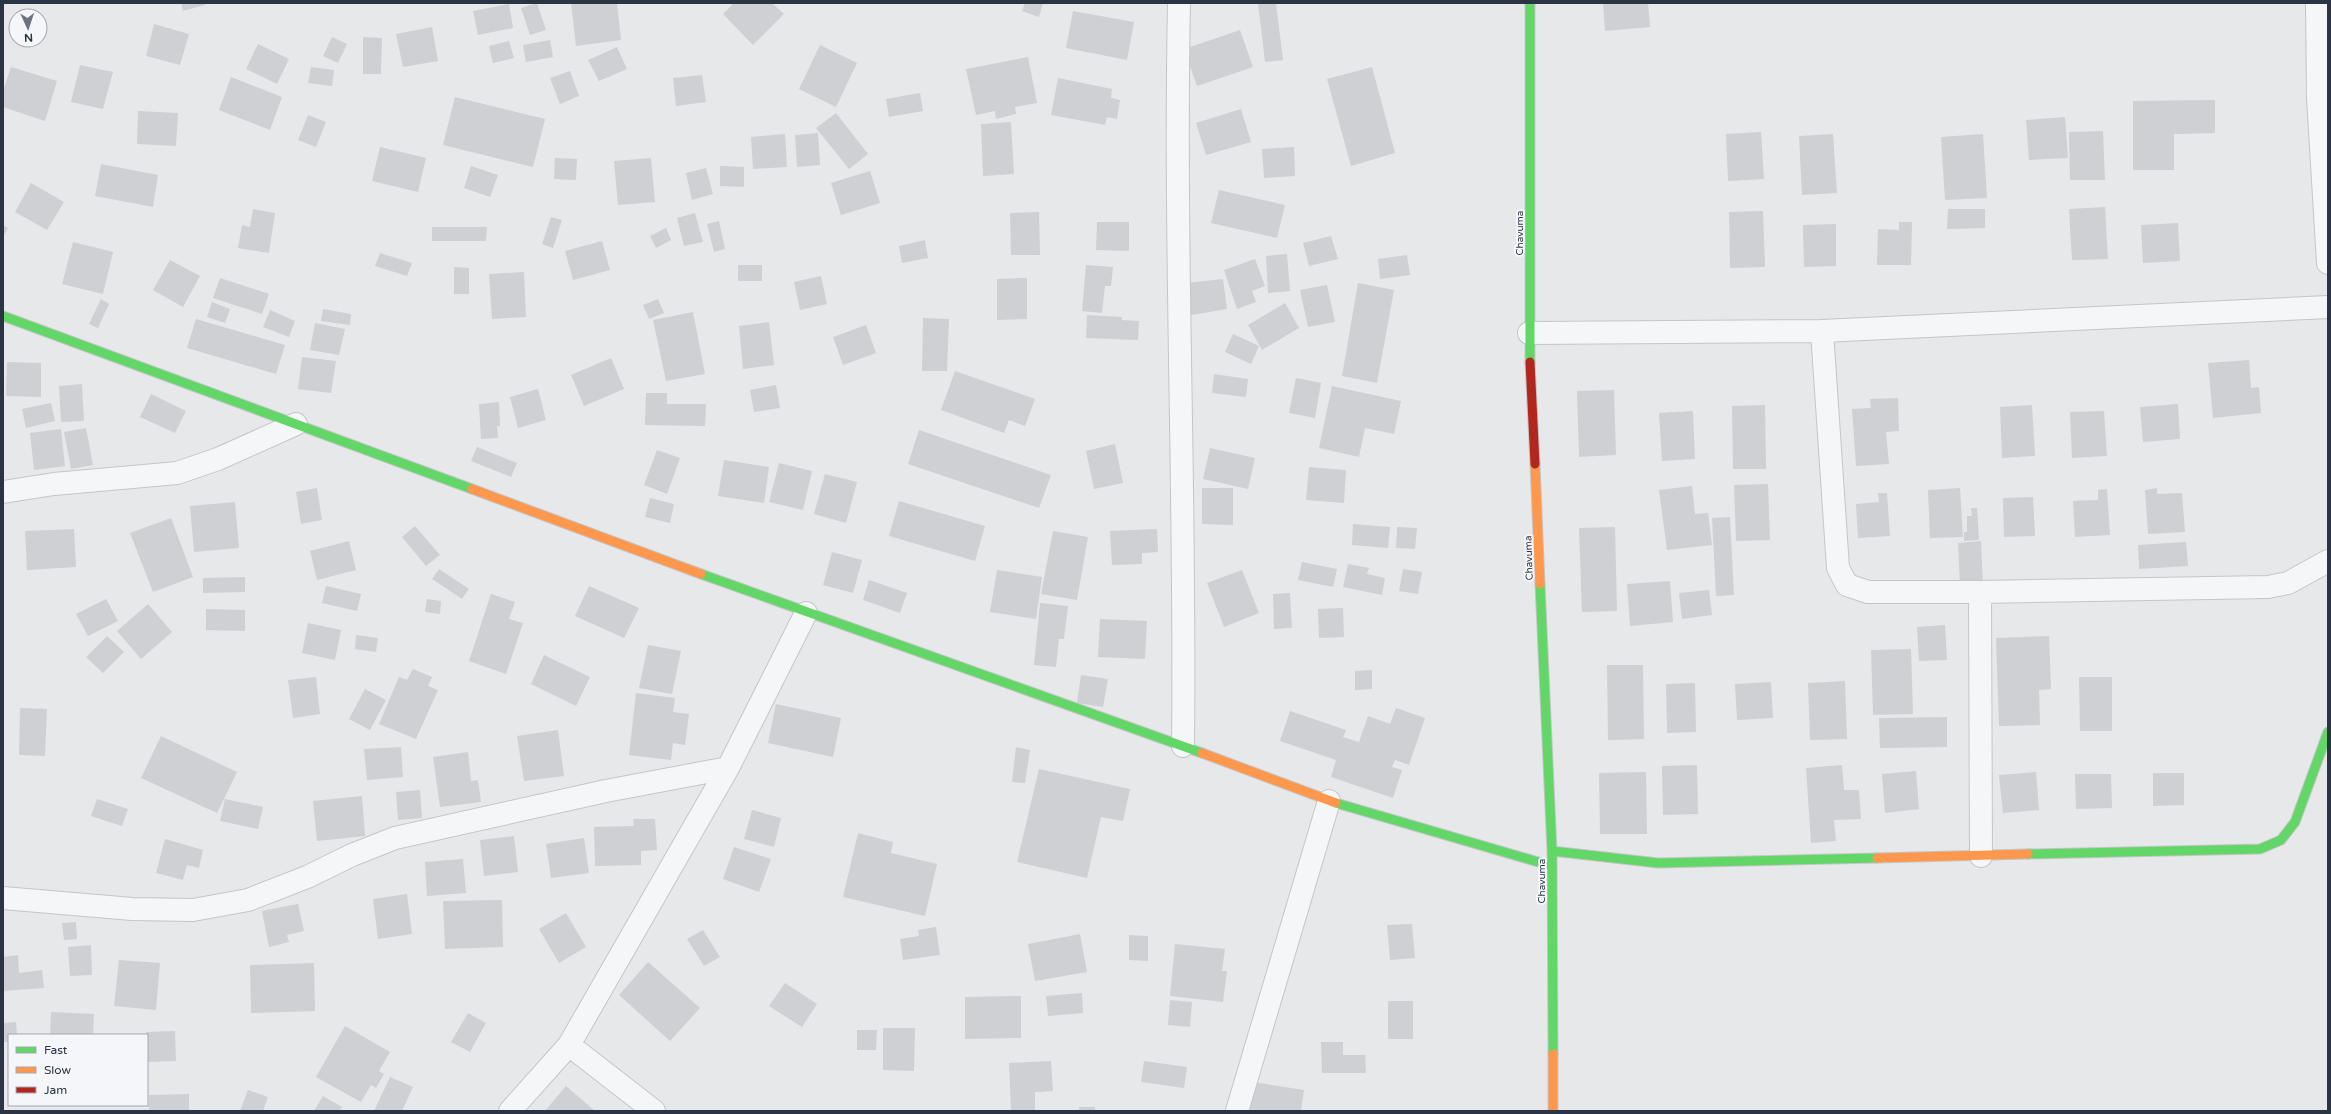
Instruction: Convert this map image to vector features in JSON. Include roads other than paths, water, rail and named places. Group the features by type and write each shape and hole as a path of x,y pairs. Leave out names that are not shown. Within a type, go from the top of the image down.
{"street":[{"path":"1179,3 1176,134 1185,630 1183,746"},
{"name":"Chavuma","path":"1530,3 1529,333 1552,851 1553,1111"},
{"path":"2317,3 2323,98 2328,263"},
{"path":"1529,333 1822,331 2328,307"},
{"path":"3,316 806,613 1183,746 1329,800 1552,866"},
{"path":"1822,331 1838,568 1847,585 1868,592 1980,592 2268,587 2288,583 2328,561"},
{"path":"3,492 54,484 177,473 218,459 296,424"},
{"path":"1980,592 1982,856"},
{"path":"510,1111 569,1045 728,768 806,613"},
{"path":"1552,851 1658,863 2260,849 2281,840 2295,822 2328,732"},
{"path":"3,898 140,910 193,910 248,900 307,877 352,855 395,838 606,791 728,768"},
{"path":"1237,1111 1329,800"},
{"path":"569,1045 654,1111"}]}
